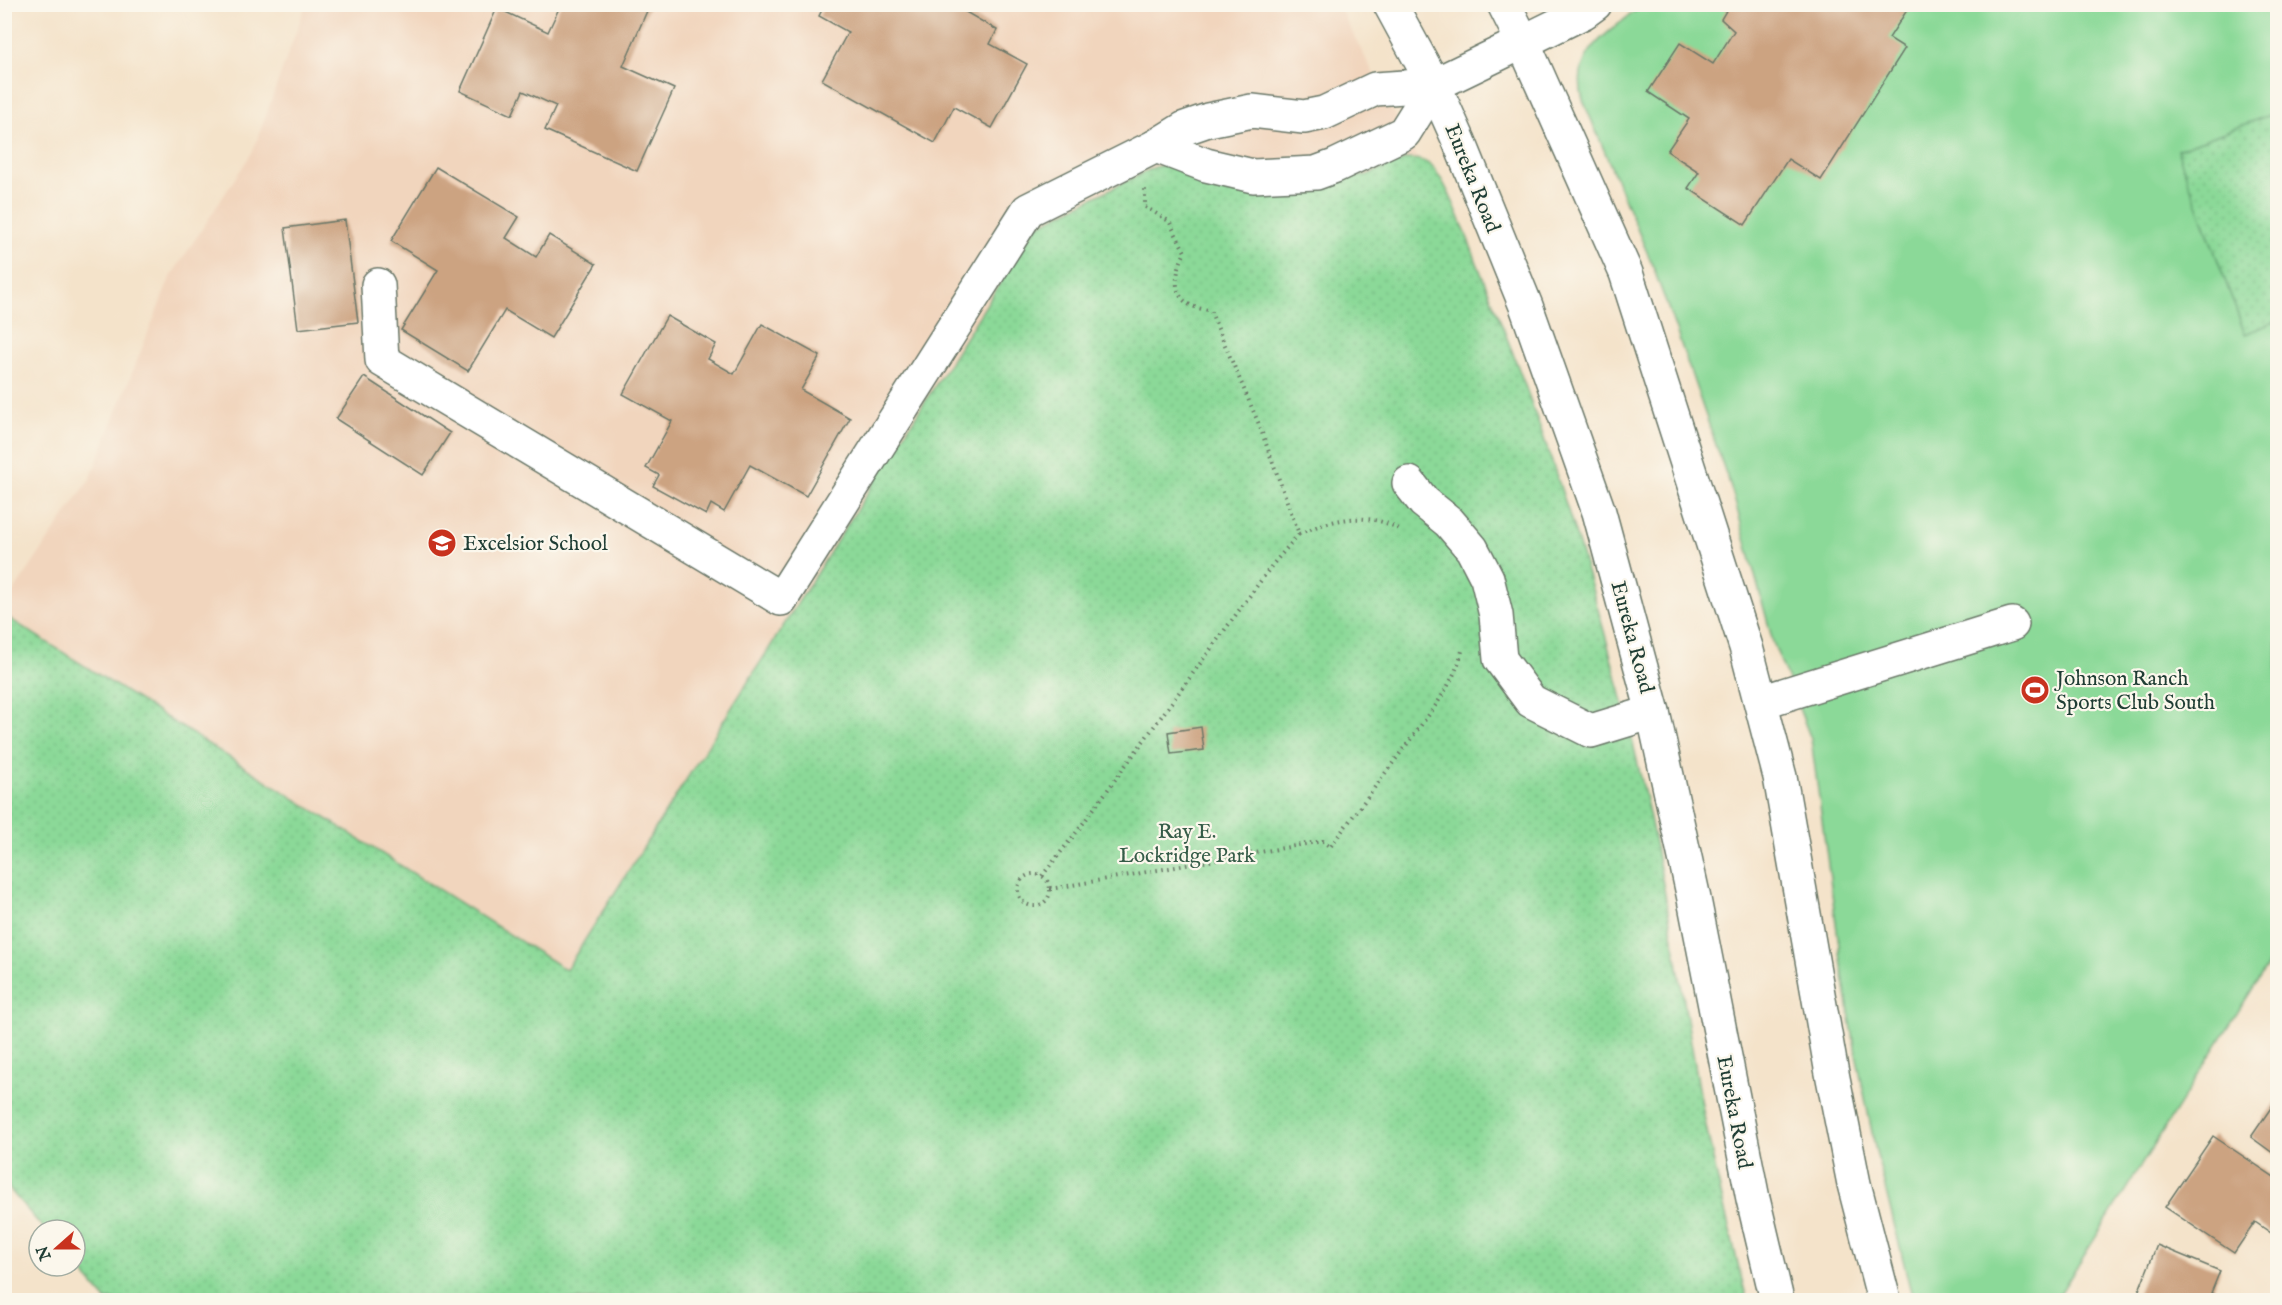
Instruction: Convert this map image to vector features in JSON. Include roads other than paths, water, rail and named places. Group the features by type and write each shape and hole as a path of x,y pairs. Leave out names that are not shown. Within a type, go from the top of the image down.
{"main road":[{"name":"Eureka Road","path":"1390,4 1434,85 1459,141 1526,306 1595,501 1653,712 1690,883 1750,1187 1777,1300"},
{"path":"1504,4 1626,273 1746,647 1780,777 1831,1068 1854,1184 1881,1295"},
{"path":"378,285 382,360 781,599 1028,210 1156,146 1185,128 1227,115 1252,111 1304,117 1324,113 1376,89 1434,85 1584,12 1595,4"},
{"path":"1156,146 1206,165 1253,176 1316,173 1404,133 1434,85"},
{"path":"1409,483 1424,502 1449,522 1472,549 1487,578 1496,615 1500,658 1531,701 1591,731 1653,712"},
{"path":"1761,702 2012,624"}],"place":[{"name":"Excelsior School","path":"442,543"},
{"name":"Johnson Ranch Sports Club South","path":"2035,690"}],"park label":[{"name":"Ray E. Lockridge Park","path":"1187,843"}]}
